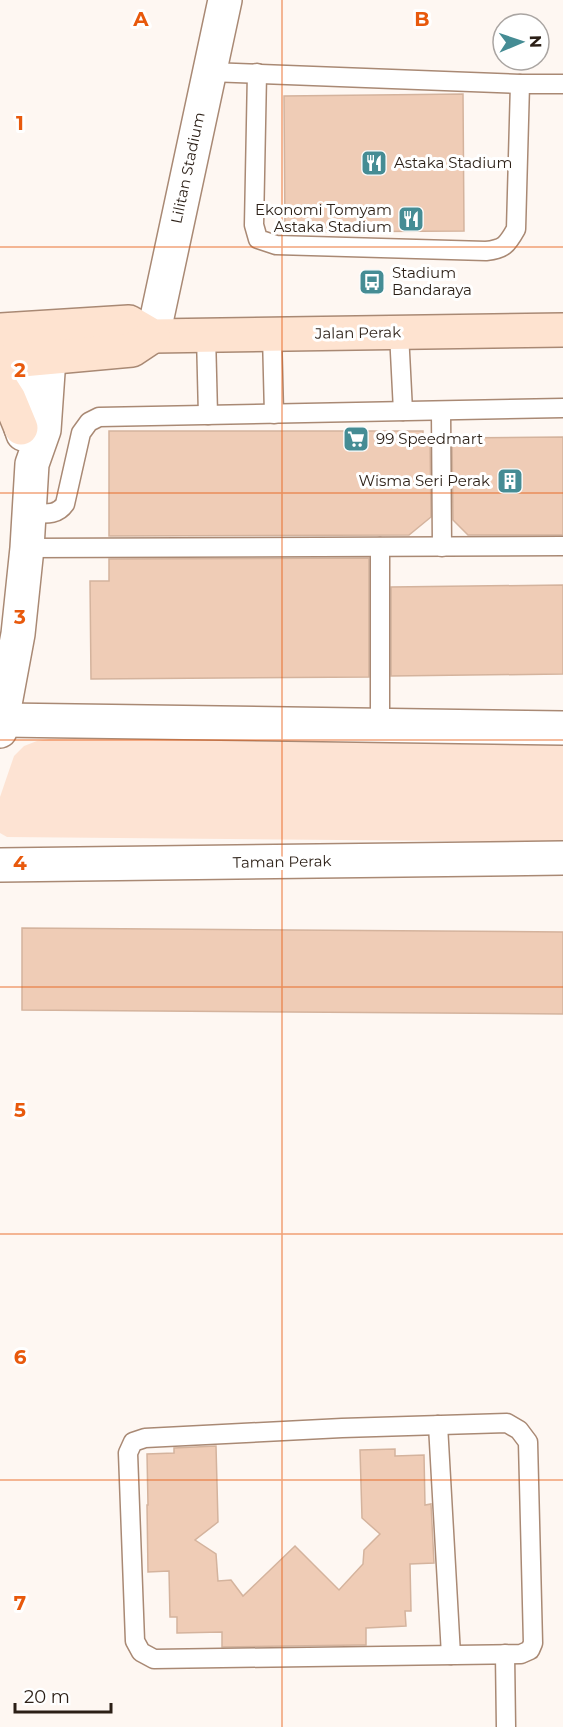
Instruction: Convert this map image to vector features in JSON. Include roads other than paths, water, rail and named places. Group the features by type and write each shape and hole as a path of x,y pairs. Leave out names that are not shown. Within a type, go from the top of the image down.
{"main road":[{"name":"Jalan Perak","path":"0,330 129,322 153,336 399,333 563,324"},
{"name":"Jalan Perak","path":"24,360 132,350 153,336"},
{"path":"0,386 9,399 21,428"}],"street":[{"name":"Lilitan Stadium","path":"153,336 225,0"},
{"path":"162,290 168,313 176,325 199,335"},
{"path":"32,464 21,428 24,360 33,327"},
{"path":"24,360 44,430 32,464 27,548 18,634 2,726 563,728"},
{"name":"Taman Perak","path":"0,865 563,858"}],"lane":[{"path":"209,72 563,84"},
{"path":"257,74 254,225 258,239 276,245 500,250 516,229 520,84"},
{"path":"399,333 403,411"},
{"path":"272,334 274,414"},
{"path":"199,335 208,415"},
{"path":"29,513 60,512 65,504 81,433 89,422 99,417 563,408"},
{"path":"441,411 442,547"},
{"path":"27,548 563,546"},
{"path":"380,547 380,726"},
{"path":"507,1423 519,1430 528,1442 533,1643 530,1650 521,1654 154,1659 141,1652 135,1641 128,1453 133,1442 145,1438 438,1425 507,1423"},
{"path":"438,1425 452,1654"},
{"path":"505,1654 506,1727"}],"place":[{"name":"Astaka Stadium","path":"374,163"},
{"name":"Ekonomi Tomyam Astaka Stadium","path":"411,219"},
{"name":"Stadium Bandaraya","path":"372,282"},
{"name":"99 Speedmart","path":"356,439"},
{"name":"Wisma Seri Perak","path":"510,481"}]}
